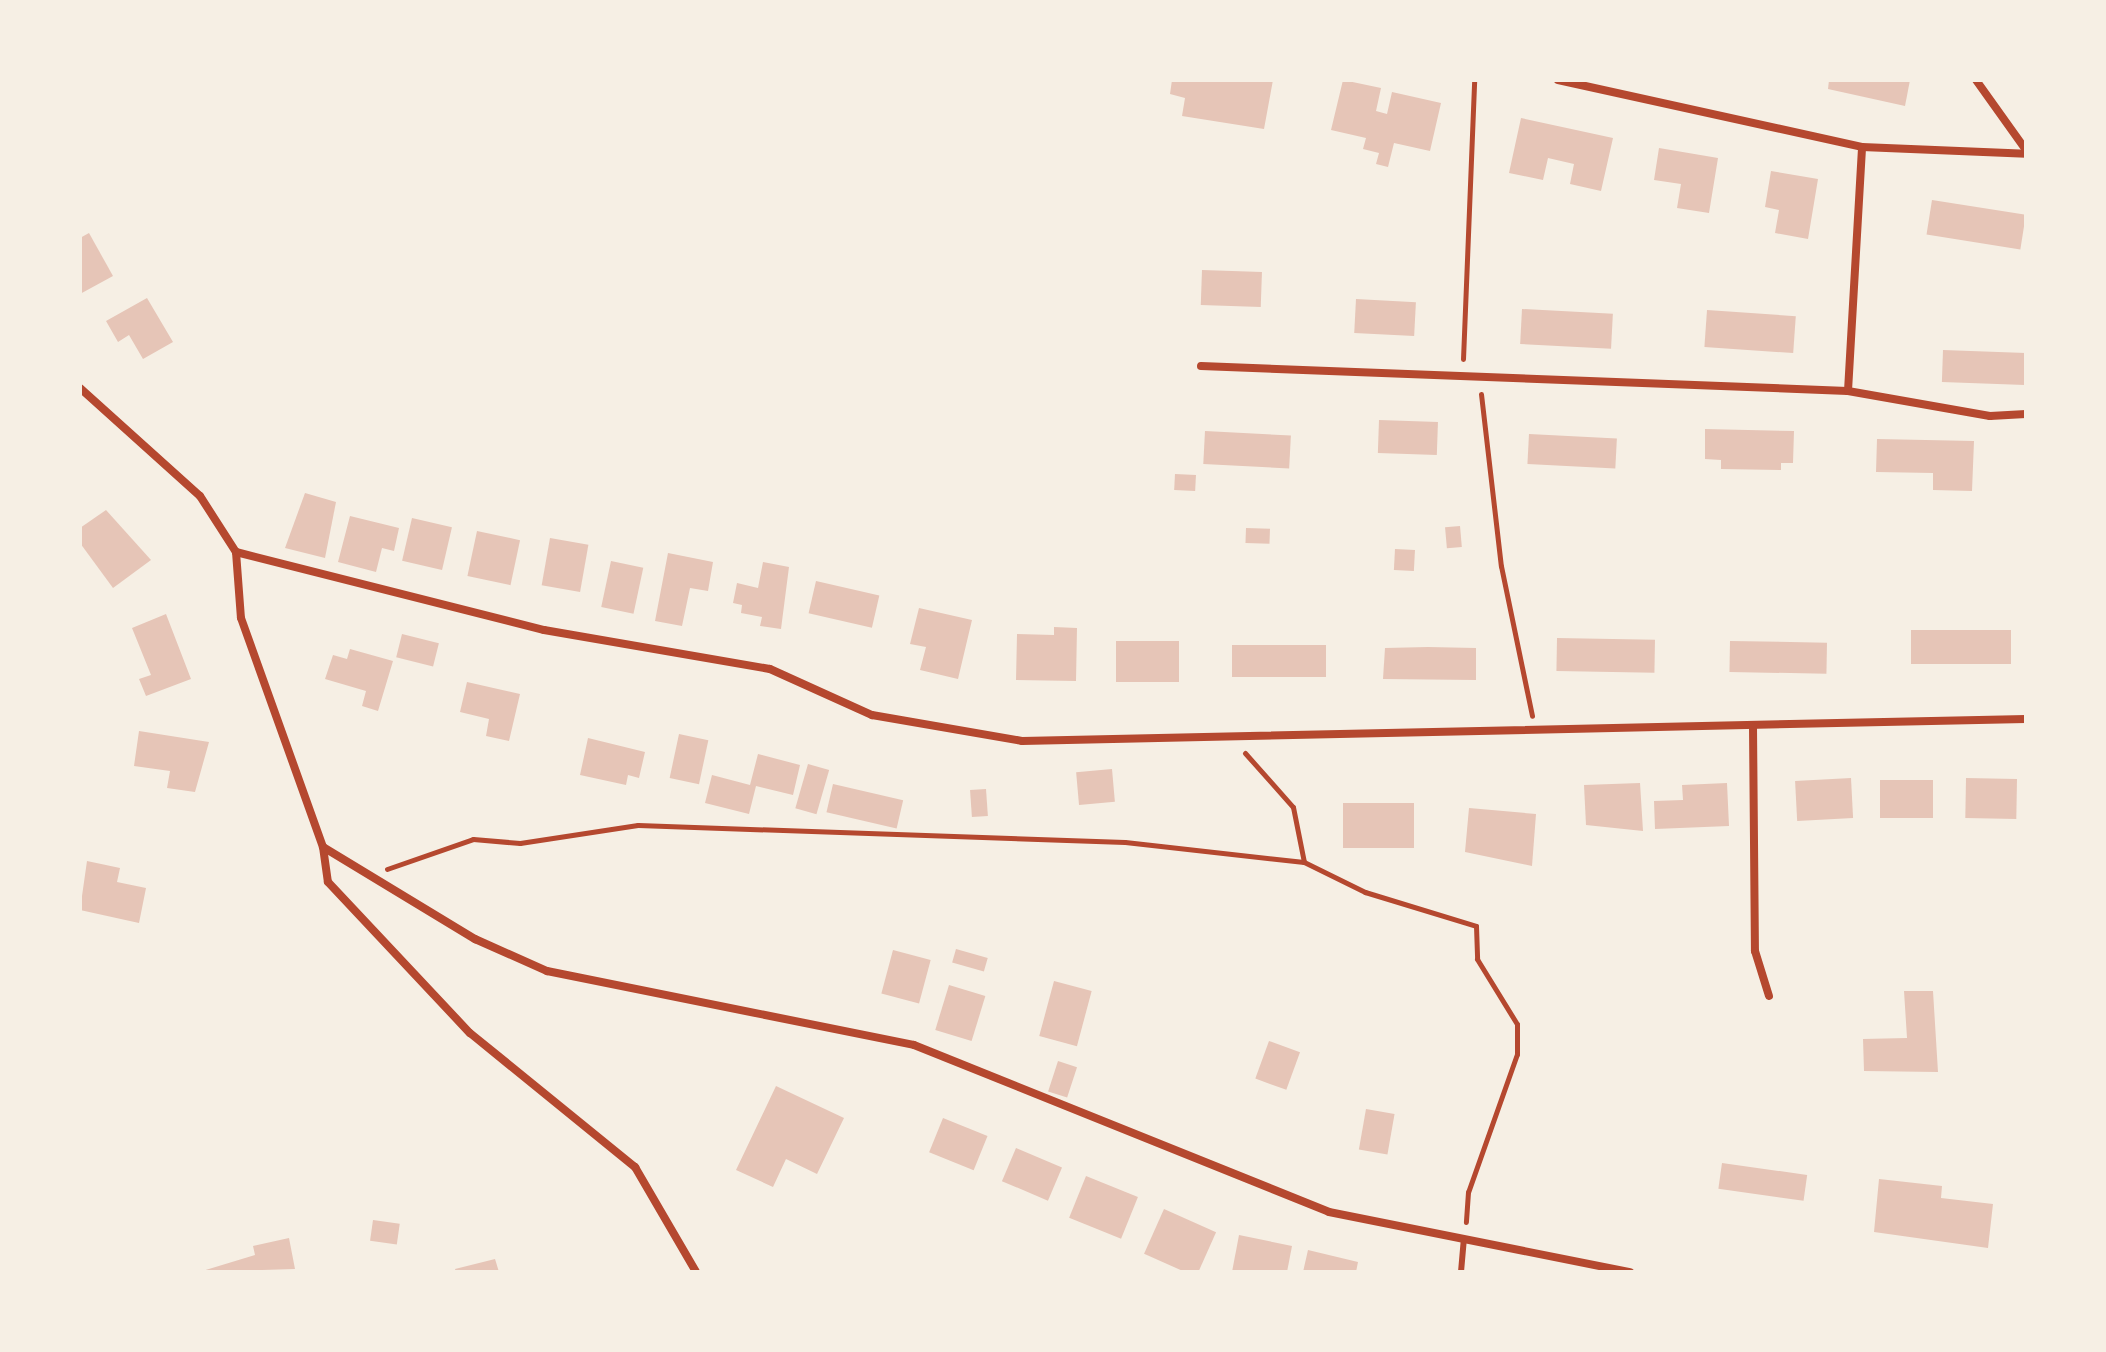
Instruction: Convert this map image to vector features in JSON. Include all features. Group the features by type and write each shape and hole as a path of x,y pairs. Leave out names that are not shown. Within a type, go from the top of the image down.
{"street":[{"path":"1558,80 1862,147 2026,152"},
{"path":"1976,80 2026,152"},
{"path":"1848,391 1862,147"},
{"path":"1201,366 1848,391 1990,416 2026,414"},
{"path":"80,388 200,496 236,552 241,618 323,847 328,882 470,1033 635,1167 696,1272"},
{"path":"236,552 544,630 770,669 872,715 936,731 1022,741 2026,719"},
{"path":"1753,727 1755,951 1769,996"},
{"path":"323,847 375,875 475,939 547,971 914,1045 1314,1206 1464,1240 1630,1272"}],"lane":[{"path":"1461,1272 1464,1240"}],"path":[{"path":"1462,376 1474,80"},
{"path":"1480,377 1501,566 1535,729"},
{"path":"1236,738 1293,807 1304,862"},
{"path":"375,875 473,839 520,843 638,825 960,839 1125,842 1304,862 1476,926 1477,959 1517,1024 1517,1054 1468,1192 1464,1240"}],"building":[{"path":"1172,80 1273,80 1264,129 1182,116 1185,98 1170,94"},
{"path":"1343,80 1381,88 1376,111 1387,114 1392,92 1441,103 1430,151 1394,143 1388,167 1376,164 1379,153 1363,149 1366,138 1331,130"},
{"path":"1829,80 1910,80 1905,106 1828,89"},
{"path":"1521,118 1613,138 1601,191 1570,184 1574,164 1548,158 1543,180 1509,173"},
{"path":"1659,148 1718,158 1709,213 1677,208 1681,184 1654,180"},
{"path":"1771,171 1818,179 1808,239 1775,233 1779,210 1765,207"},
{"path":"1932,200 2026,215 2020,249 1927,235"},
{"path":"89,233 113,276 80,294 80,238"},
{"path":"1202,270 1262,272 1261,307 1201,305"},
{"path":"147,298 173,342 143,359 129,335 118,342 106,321"},
{"path":"1356,299 1416,302 1414,336 1354,333"},
{"path":"1522,309 1613,314 1611,349 1520,344"},
{"path":"1707,310 1796,316 1793,353 1704,347"},
{"path":"1943,350 2026,353 2025,385 1942,382"},
{"path":"1379,420 1438,422 1437,455 1378,453"},
{"path":"1705,429 1794,431 1793,463 1781,463 1781,470 1721,469 1721,460 1705,459"},
{"path":"1205,431 1291,436 1289,468 1203,464"},
{"path":"1529,434 1617,439 1615,469 1527,464"},
{"path":"1877,439 1974,441 1972,491 1933,490 1933,473 1876,472"},
{"path":"1175,474 1196,475 1195,491 1174,490"},
{"path":"305,493 336,502 325,558 285,548"},
{"path":"106,510 151,560 113,588 80,543 80,528"},
{"path":"350,516 399,528 394,551 382,548 376,572 338,562"},
{"path":"412,518 452,527 442,570 402,561"},
{"path":"1460,526 1462,547 1447,548 1445,527"},
{"path":"1246,528 1270,529 1269,544 1245,543"},
{"path":"477,531 520,540 510,585 467,576"},
{"path":"550,538 588,545 580,592 542,585"},
{"path":"1395,549 1415,550 1414,571 1394,570"},
{"path":"668,553 713,562 708,591 690,588 682,626 655,621"},
{"path":"611,561 643,568 634,614 601,607"},
{"path":"763,562 789,567 781,629 760,626 762,617 741,613 742,605 733,603 737,583 758,588"},
{"path":"816,581 879,596 872,628 809,613"},
{"path":"919,608 972,620 958,679 920,670 926,647 910,644"},
{"path":"166,614 191,679 146,696 139,679 151,675 132,628"},
{"path":"1054,627 1077,628 1076,681 1016,680 1017,634 1054,635"},
{"path":"1911,630 2011,630 2011,664 1911,664"},
{"path":"402,634 439,643 433,666 396,657"},
{"path":"1557,638 1655,640 1654,673 1556,671"},
{"path":"1116,641 1179,641 1179,682 1116,682"},
{"path":"1730,641 1827,643 1826,674 1729,672"},
{"path":"1232,645 1326,645 1326,677 1232,677"},
{"path":"1385,648 1476,648 1476,680 1383,679"},
{"path":"350,649 393,661 378,711 362,706 366,691 325,679 333,655 347,659"},
{"path":"467,682 520,694 509,741 486,736 489,719 460,712"},
{"path":"139,731 209,742 195,792 167,788 170,771 134,766"},
{"path":"679,734 708,740 699,784 670,778"},
{"path":"588,738 645,752 639,778 628,775 626,785 580,775"},
{"path":"758,754 800,765 793,795 756,786 749,814 705,803 712,775 750,785"},
{"path":"808,764 829,770 816,814 795,808"},
{"path":"1112,769 1115,802 1079,805 1076,772"},
{"path":"1851,778 1853,818 1797,821 1795,781"},
{"path":"1966,778 2017,779 2016,819 1965,818"},
{"path":"1880,780 1933,780 1933,818 1880,818"},
{"path":"1640,783 1643,831 1586,825 1584,785"},
{"path":"1727,783 1729,826 1655,829 1654,801 1683,800 1682,785"},
{"path":"833,784 903,800 897,828 826,812"},
{"path":"986,789 988,816 972,817 970,790"},
{"path":"1343,803 1414,803 1414,848 1343,848"},
{"path":"1469,808 1536,814 1532,866 1465,852"},
{"path":"87,861 120,868 117,882 146,888 139,923 80,910"},
{"path":"956,949 988,958 984,972 952,962"},
{"path":"893,950 931,960 919,1004 881,993"},
{"path":"1054,981 1092,991 1077,1046 1039,1036"},
{"path":"949,985 985,996 972,1041 935,1030"},
{"path":"1904,991 1933,991 1938,1072 1864,1071 1863,1039 1907,1038"},
{"path":"1269,1041 1300,1052 1286,1090 1255,1079"},
{"path":"1058,1061 1077,1067 1067,1098 1048,1091"},
{"path":"776,1086 844,1118 817,1174 786,1159 773,1187 736,1170"},
{"path":"1366,1109 1395,1114 1387,1154 1359,1149"},
{"path":"943,1118 988,1136 974,1170 929,1152"},
{"path":"1016,1148 1062,1168 1048,1201 1002,1181"},
{"path":"1722,1163 1807,1175 1804,1201 1718,1189"},
{"path":"1086,1176 1138,1197 1121,1239 1069,1218"},
{"path":"1879,1179 1942,1186 1941,1198 1993,1204 1988,1248 1874,1232"},
{"path":"1164,1209 1216,1232 1198,1272 1185,1272 1144,1254"},
{"path":"373,1220 400,1224 397,1245 370,1241"},
{"path":"1239,1235 1292,1246 1287,1272 1232,1272"},
{"path":"289,1238 295,1269 199,1272 255,1255 253,1246"},
{"path":"1308,1250 1358,1262 1356,1272 1303,1272"},
{"path":"495,1259 499,1272 456,1272 455,1269"}]}
